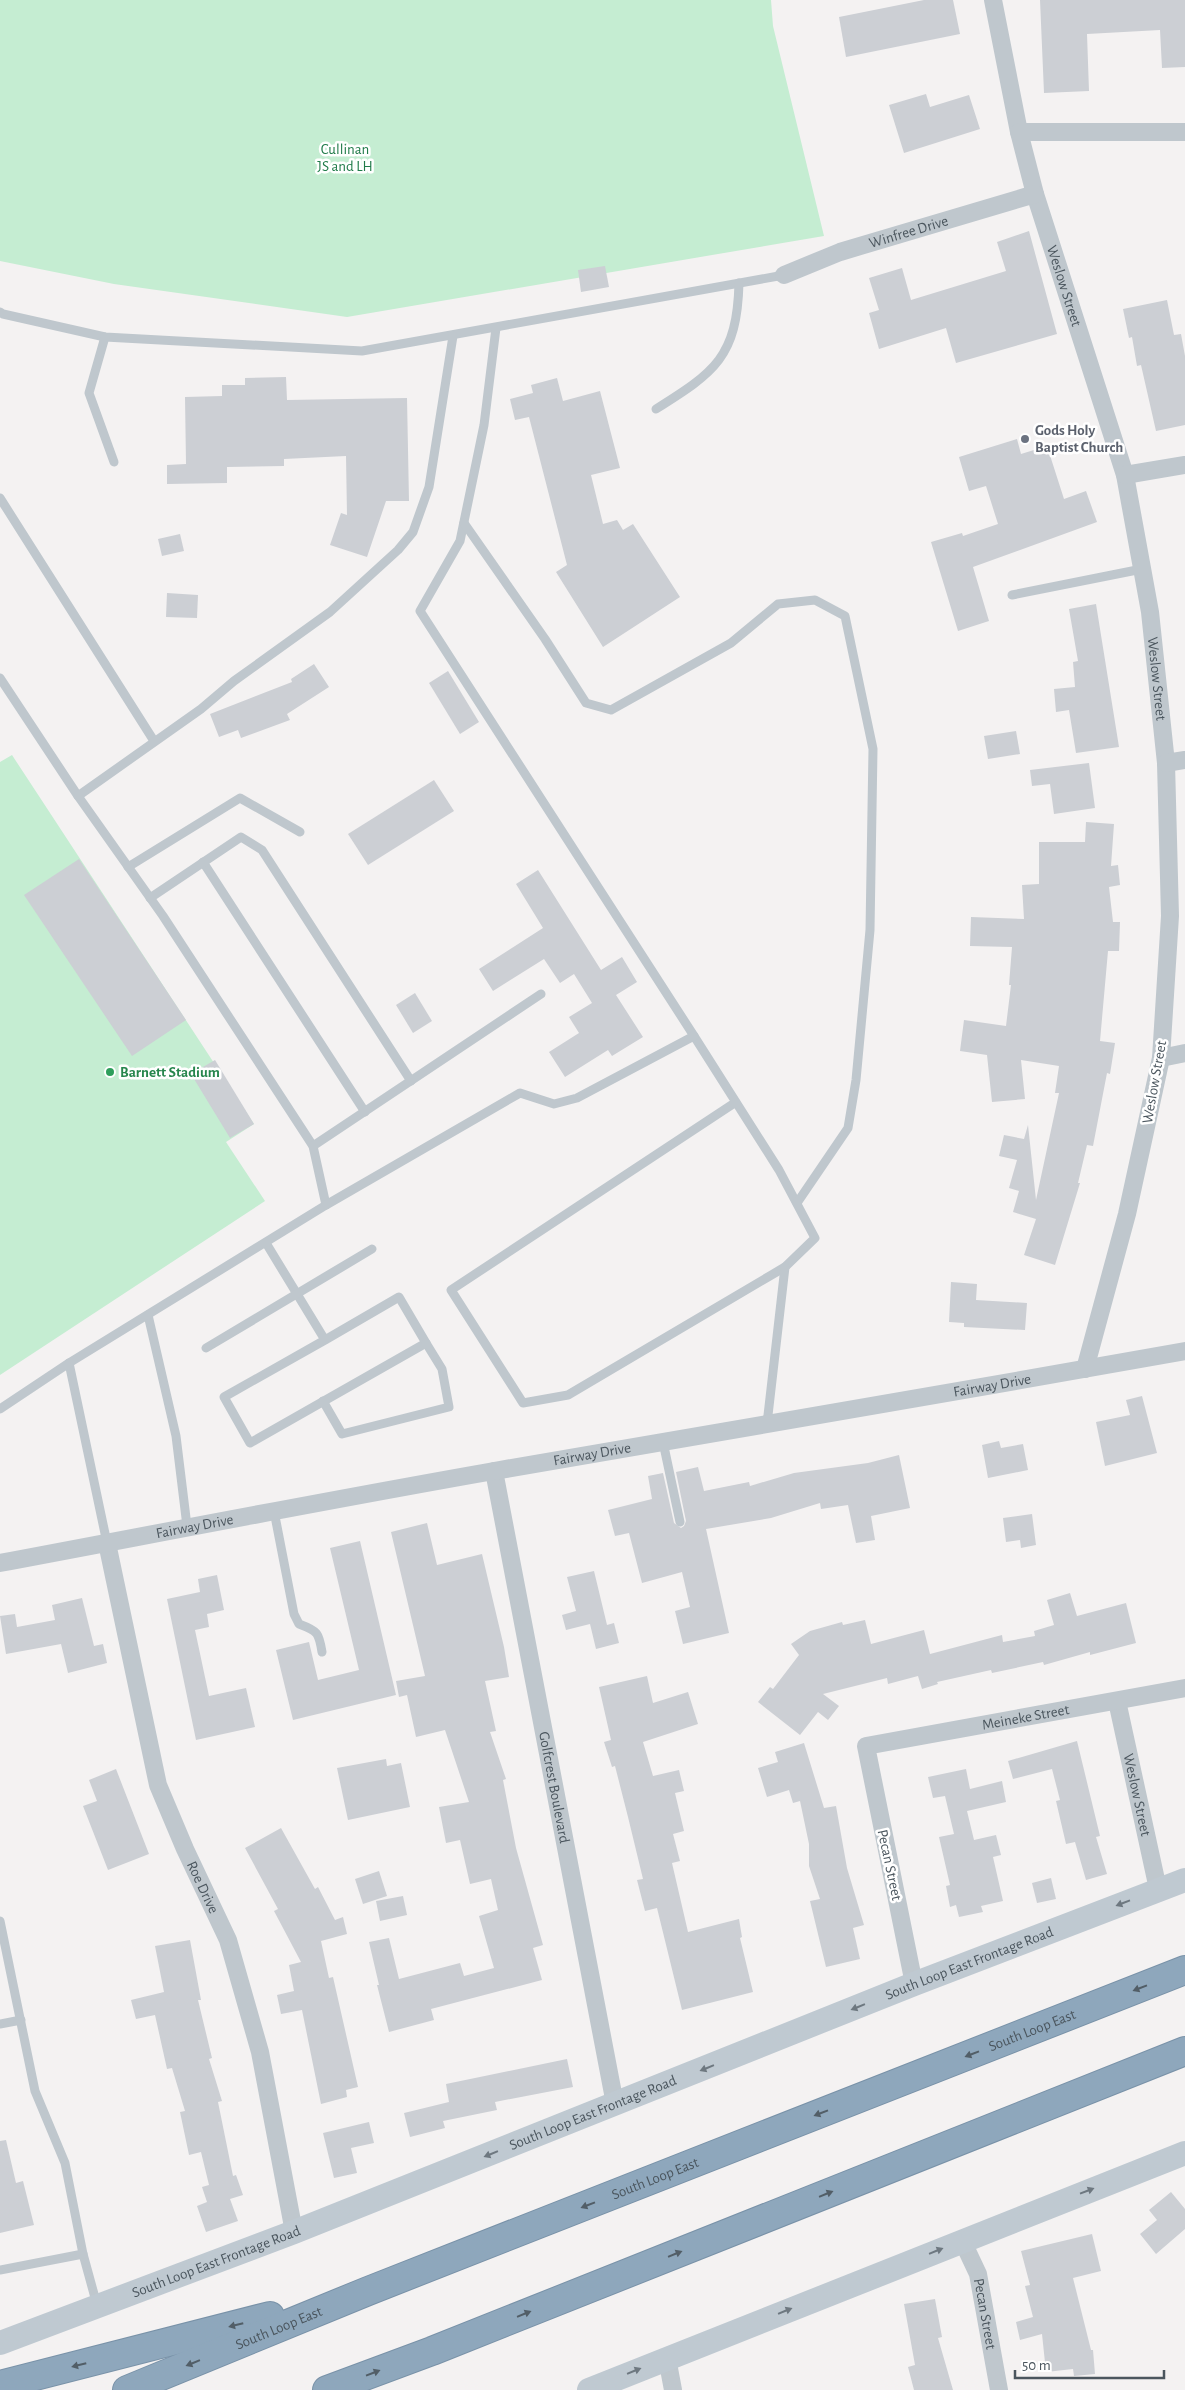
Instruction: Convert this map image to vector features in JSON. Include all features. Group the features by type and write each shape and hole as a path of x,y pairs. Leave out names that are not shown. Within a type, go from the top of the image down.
{"highway":[{"name":"South Loop East","path":"127,2390 368,2291 1185,1970"},
{"path":"327,2390 441,2347 1185,2051"},
{"path":"0,2385 368,2291"}],"main road":[{"name":"South Loop East Frontage Road","path":"0,2343 294,2232 914,1984 1185,1880"},
{"path":"589,2390 962,2240 1185,2153"}],"street":[{"name":"Weslow Street","path":"992,0 1019,132 1035,194 1125,475 1150,612 1166,763 1170,916 1161,1058 1127,1214 1085,1369"},
{"path":"1019,132 1185,132"},
{"name":"Winfree Drive","path":"784,275 840,252 1035,194"},
{"path":"1125,475 1185,465"},
{"path":"1166,763 1185,760"},
{"path":"1161,1058 1185,1053"},
{"name":"Fairway Drive","path":"0,1563 187,1526 1185,1350"},
{"name":"Golfcrest Boulevard","path":"494,1471 616,2104"},
{"name":"Roe Drive","path":"107,1543 158,1785 184,1849 228,1940 260,2052 294,2232"},
{"name":"Meineke Street","path":"866,1746 1185,1688"},
{"name":"Weslow Street","path":"1117,1701 1158,1889"},
{"name":"Pecan Street","path":"866,1746 914,1984"},
{"name":"Pecan Street","path":"962,2240 978,2274 999,2390"},
{"path":"667,2358 673,2390"}],"lane":[{"path":"0,312 105,337 362,351 784,275"},
{"path":"656,409 698,383 724,355 732,336 738,309 739,283"},
{"path":"496,328 484,424 460,541 420,611 694,1036 736,1102 779,1170 815,1238 785,1267 568,1395 523,1403 451,1290 736,1102"},
{"path":"78,796 201,709 234,681 330,612 398,550 413,532 429,487 452,336"},
{"path":"105,337 89,393 114,462"},
{"path":"0,498 154,741"},
{"path":"464,523 545,639 586,702 611,710 731,644 778,604 815,600 845,616 873,749 870,930 856,1080 848,1128 797,1204"},
{"path":"1012,595 1142,569"},
{"path":"0,678 78,796 150,898 313,1146 326,1205"},
{"path":"128,867 240,798 300,832"},
{"path":"150,898 241,837 262,850 411,1081"},
{"path":"203,862 366,1112"},
{"path":"313,1146 542,994"},
{"path":"0,1409 69,1363 326,1205 520,1093 554,1104 577,1098 694,1036"},
{"path":"266,1243 325,1340"},
{"path":"206,1348 372,1249"},
{"path":"767,1424 785,1267"},
{"path":"323,1401 342,1434 450,1407 442,1369 399,1297 224,1398 250,1444 323,1401 426,1343"},
{"path":"148,1315 176,1436 187,1526"},
{"path":"69,1363 107,1543"},
{"path":"663,1442 680,1522"},
{"path":"274,1511 294,1614 299,1624 313,1629 319,1636 322,1652"},
{"path":"0,1922 35,2091 64,2163 83,2254 98,2306"},
{"path":"0,2024 20,2020"},
{"path":"0,2270 83,2254"}],"green space":[{"name":"Cullinan JS and LH","path":"0,0 771,0 773,26 824,236 347,317 114,284 0,261"},
{"name":"Barnett Stadium","path":"12,755 254,1124 226,1142 265,1201 0,1375 0,762"}],"building":[{"path":"924,0 953,0 960,34 846,57 839,17"},
{"path":"1040,0 1185,0 1185,67 1162,68 1160,30 1087,34 1089,91 1044,93"},
{"path":"926,94 930,107 969,95 980,129 904,153 889,105"},
{"path":"1029,231 1057,334 956,363 946,328 879,349 869,313 879,310 869,278 902,268 911,300 1006,271 997,242"},
{"path":"605,266 609,287 581,292 578,270"},
{"path":"1167,300 1174,335 1181,334 1185,356 1185,425 1156,431 1141,365 1137,366 1132,337 1129,338 1123,309"},
{"path":"286,377 287,400 407,398 409,501 386,501 367,557 330,545 341,513 347,515 346,456 284,459 284,466 227,467 227,483 167,484 167,465 186,464 185,397 222,396 222,385 245,385 245,378"},
{"path":"557,378 563,401 600,391 620,468 591,475 603,524 617,520 623,530 633,524 680,597 603,647 556,572 567,565 529,417 515,420 510,399 533,393 531,385"},
{"path":"1017,439 1021,454 1047,446 1064,499 1086,491 1097,522 973,567 989,621 958,631 931,542 962,533 963,536 998,524 986,486 969,491 959,457"},
{"path":"180,534 184,551 162,556 158,539"},
{"path":"167,593 198,595 197,618 166,617"},
{"path":"1096,604 1119,747 1076,753 1069,710 1056,712 1054,689 1075,687 1073,662 1078,661 1069,609"},
{"path":"314,664 329,687 287,714 290,720 241,738 238,730 219,737 210,714 292,682 291,679"},
{"path":"448,671 479,722 460,734 429,683"},
{"path":"1016,731 1020,754 988,759 984,736"},
{"path":"1089,763 1095,808 1054,814 1050,784 1032,786 1030,770"},
{"path":"434,780 454,811 368,865 348,834"},
{"path":"1086,822 1114,824 1111,866 1118,865 1120,885 1109,887 1113,922 1120,922 1119,951 1108,951 1100,1041 1115,1043 1110,1074 1107,1073 1093,1146 1087,1145 1078,1183 1080,1183 1055,1265 1024,1255 1036,1219 1013,1212 1019,1191 1009,1188 1017,1160 999,1156 1004,1135 1024,1139 1028,1125 1036,1200 1059,1093 1055,1093 1059,1066 1021,1060 1025,1099 992,1102 987,1055 960,1051 964,1020 1006,1026 1011,985 1009,985 1012,947 970,946 971,917 1024,919 1022,885 1039,884 1039,842 1085,842"},
{"path":"79,859 186,1020 132,1056 24,895"},
{"path":"538,870 601,970 622,957 637,982 616,995 643,1037 612,1056 608,1050 565,1077 549,1052 579,1033 569,1017 592,1003 574,974 560,983 544,959 493,991 479,969 543,928 516,884"},
{"path":"415,993 432,1021 413,1033 396,1005"},
{"path":"215,1060 254,1124 230,1138 191,1074"},
{"path":"951,1282 977,1284 976,1300 1027,1303 1025,1330 964,1327 964,1323 949,1322"},
{"path":"1142,1396 1157,1453 1105,1466 1096,1422 1130,1415 1126,1400"},
{"path":"999,1441 1001,1448 1023,1444 1028,1470 988,1478 982,1445"},
{"path":"899,1455 910,1508 871,1516 875,1540 856,1543 848,1505 821,1509 820,1503 771,1518 706,1529 729,1633 683,1644 675,1611 690,1607 682,1572 642,1583 629,1533 615,1536 608,1510 652,1499 648,1476 663,1473 674,1523 681,1528 686,1521 676,1472 698,1467 704,1491 749,1482 750,1486 794,1473 868,1463"},
{"path":"1032,1514 1036,1545 1021,1548 1020,1540 1006,1542 1003,1518"},
{"path":"427,1523 437,1565 482,1554 504,1647 509,1677 485,1681 496,1731 490,1732 506,1779 503,1780 516,1848 543,1945 533,1948 542,1980 431,2009 434,2020 389,2032 377,1985 379,1985 369,1942 389,1938 399,1979 460,1963 464,1976 494,1968 479,1916 498,1910 491,1879 470,1884 460,1840 446,1843 439,1807 469,1802 445,1730 416,1737 407,1695 399,1697 396,1681 425,1676 391,1532"},
{"path":"360,1541 396,1695 293,1720 276,1650 309,1642 318,1680 359,1670 330,1548"},
{"path":"594,1571 607,1625 614,1623 619,1643 596,1649 590,1624 566,1630 562,1615 576,1611 567,1577"},
{"path":"217,1575 224,1610 207,1614 209,1627 195,1630 209,1696 246,1688 255,1727 196,1740 167,1599 200,1592 198,1579"},
{"path":"1070,1593 1077,1616 1126,1603 1136,1643 1090,1655 1090,1652 1044,1665 1043,1662 992,1673 991,1670 937,1682 938,1684 922,1689 918,1676 888,1684 887,1678 823,1694 839,1706 828,1720 818,1712 800,1735 758,1702 770,1687 773,1689 799,1655 791,1644 810,1631 842,1622 843,1625 865,1620 871,1644 924,1630 930,1654 1002,1635 1003,1642 1035,1636 1034,1631 1054,1625 1047,1600"},
{"path":"82,1598 94,1646 103,1644 107,1663 68,1673 61,1644 6,1654 0,1616 15,1614 17,1627 55,1620 52,1605"},
{"path":"647,1676 653,1703 688,1692 698,1724 643,1742 653,1776 679,1770 684,1791 675,1793 684,1831 673,1834 680,1861 672,1863 688,1932 739,1919 742,1937 740,1938 753,1992 682,2010 657,1908 645,1911 637,1880 643,1879 628,1817 615,1766 612,1767 604,1742 611,1740 599,1687"},
{"path":"1077,1741 1100,1836 1096,1837 1107,1874 1086,1880 1075,1842 1066,1844 1056,1801 1060,1800 1052,1769 1013,1779 1008,1761"},
{"path":"804,1743 824,1808 836,1806 847,1868 864,1925 853,1928 860,1959 826,1967 810,1901 820,1899 809,1866 809,1844 800,1801 793,1803 789,1790 767,1797 758,1768 778,1762 775,1752"},
{"path":"386,1759 387,1766 401,1763 410,1807 348,1820 337,1768"},
{"path":"116,1769 149,1854 108,1870 83,1806 97,1801 89,1780"},
{"path":"966,1769 970,1789 1002,1781 1006,1802 967,1811 974,1840 996,1835 1001,1855 993,1857 1003,1901 981,1906 983,1912 959,1917 956,1905 950,1907 946,1886 950,1885 939,1837 954,1834 945,1796 933,1798 928,1777"},
{"path":"281,1828 315,1889 318,1887 335,1920 343,1917 347,1934 321,1941 329,1978 333,1977 358,2087 346,2090 347,2097 321,2104 302,2010 281,2014 277,1995 294,1991 289,1965 301,1962 274,1911 278,1909 245,1848"},
{"path":"379,1871 387,1896 363,1904 355,1879"},
{"path":"1051,1878 1056,1899 1037,1903 1032,1883"},
{"path":"403,1896 407,1915 380,1921 376,1901"},
{"path":"190,1940 201,2000 198,2000 212,2058 209,2059 222,2101 218,2102 233,2176 236,2175 243,2195 230,2199 238,2221 206,2232 197,2206 207,2202 202,2187 209,2185 201,2152 189,2155 180,2112 185,2111 172,2068 167,2069 155,2015 136,2019 131,2000 164,1992 155,1946"},
{"path":"567,2059 573,2087 495,2102 497,2110 443,2121 445,2128 410,2137 404,2113 449,2102 446,2084"},
{"path":"369,2122 374,2143 351,2148 357,2173 334,2178 323,2133"},
{"path":"6,2140 16,2183 23,2181 34,2225 0,2233 0,2141"},
{"path":"1171,2192 1185,2209 1185,2229 1156,2254 1140,2234 1157,2220 1149,2210"},
{"path":"1092,2234 1101,2271 1073,2278 1091,2350 1093,2350 1095,2374 1074,2376 1073,2369 1046,2372 1042,2334 1020,2340 1016,2322 1033,2317 1025,2286 1030,2285 1021,2251"},
{"path":"935,2299 942,2337 938,2338 953,2390 914,2390 908,2367 915,2365 904,2304"}],"place":[{"name":"Gods Holy Baptist Church","path":"1025,439"},
{"name":"Barnett Stadium","path":"110,1072"}]}
